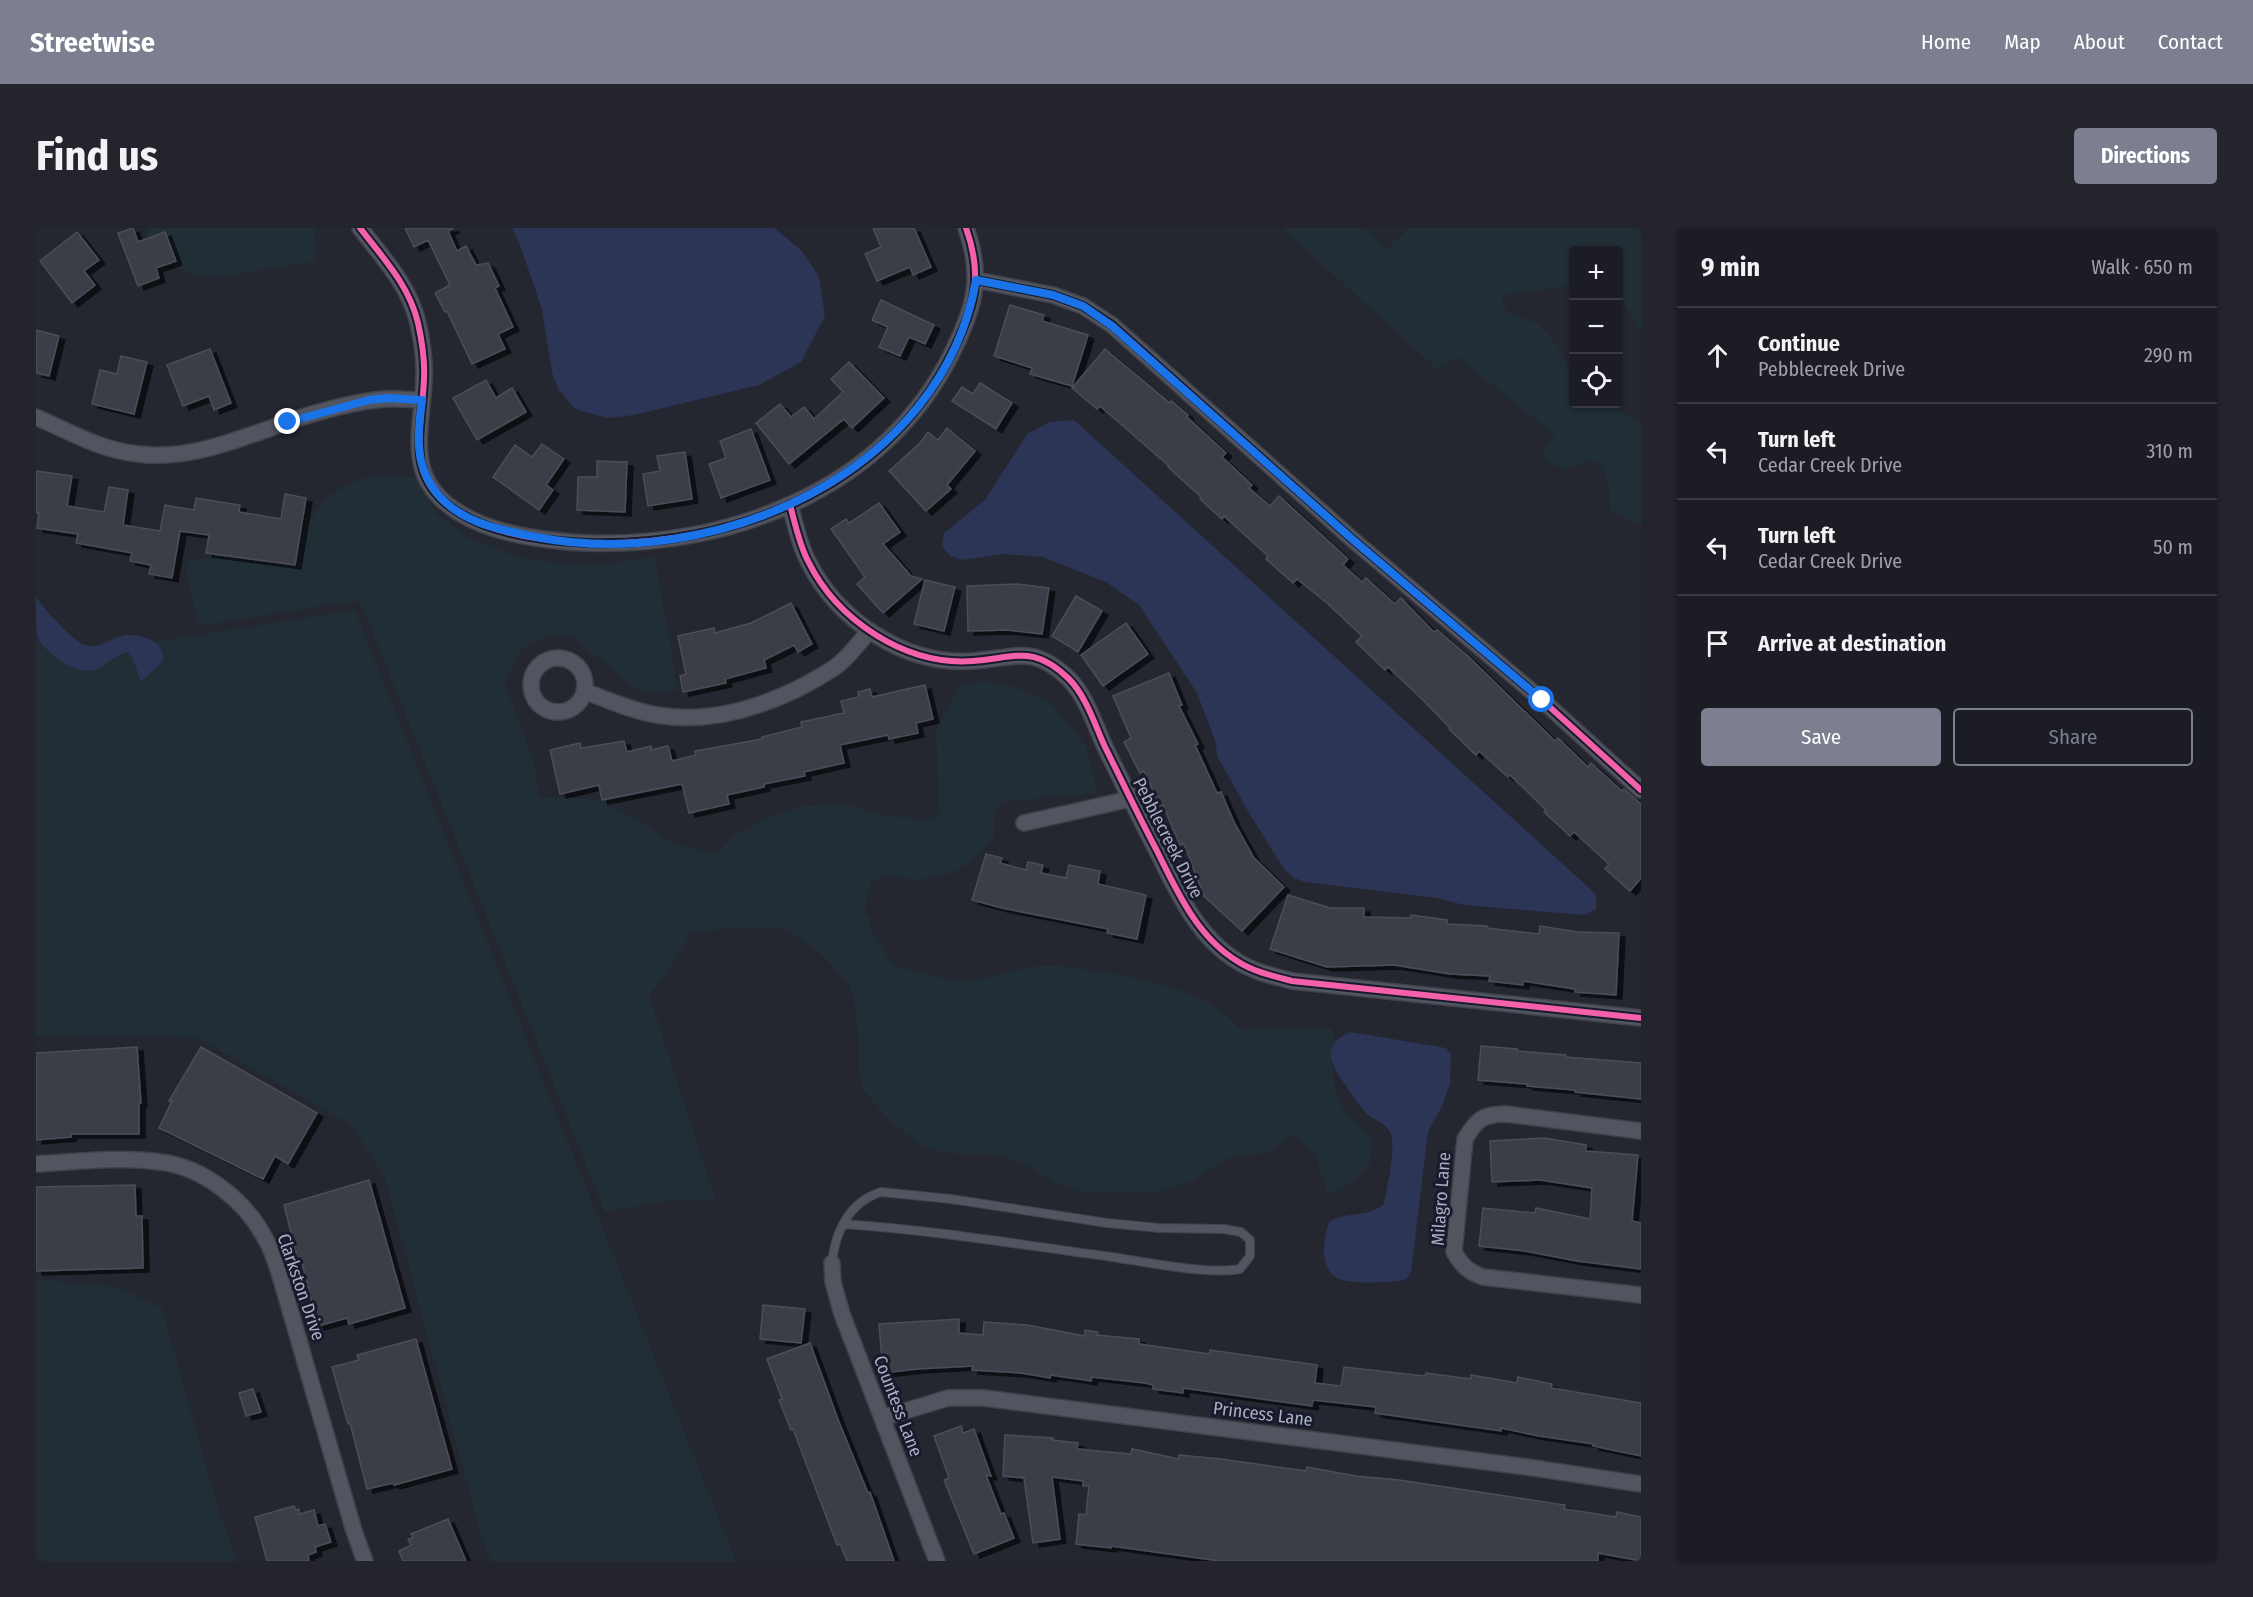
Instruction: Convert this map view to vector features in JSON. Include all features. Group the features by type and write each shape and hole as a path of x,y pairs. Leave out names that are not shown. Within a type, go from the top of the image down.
{"street":[{"path":"360,228 393,269 417,319 424,360 418,434 419,452 423,470 431,486 443,501 458,512 493,527 549,540 624,544 662,541 718,530 790,505 859,465 875,453 909,418 932,387 956,346 972,302 976,280 976,261 966,228"},
{"path":"976,280 1053,295 1083,306 1112,326 1352,539 1542,700 1641,790"},
{"path":"36,417 101,446 121,452 160,456 219,447 272,427 369,400 388,398 422,400"},
{"name":"Pebblecreek Drive","path":"790,505 807,560 831,599 869,631 896,647 940,659 972,661 1011,655 1028,655 1059,670 1076,686 1130,799 1191,915 1223,950 1236,960 1258,972 1292,981 1641,1018"},
{"path":"584,691 630,709 657,715 689,719 742,711 767,702 837,666 869,631"},
{"path":"1024,823 1130,799"},
{"name":"Milagro Lane","path":"1641,1131 1506,1114 1488,1114 1473,1125 1465,1139 1454,1252 1461,1265 1470,1272 1483,1277 1641,1295"},
{"name":"Clarkston Drive","path":"36,1164 159,1161 196,1173 213,1183 245,1210 267,1242 281,1279 354,1531 365,1561"},
{"name":"Countess Lane","path":"832,1263 837,1301 937,1561"},
{"name":"Princess Lane","path":"882,1418 948,1398 984,1398 1527,1467 1641,1484"}],"lane":[{"path":"832,1263 835,1242 843,1224 856,1206 870,1196 881,1192 951,1199 1107,1223 1159,1228 1224,1229 1241,1232 1250,1240 1250,1256 1240,1269 1228,1271 1156,1264 981,1237 843,1224"}],"shaded area":[{"path":"146,228 315,228 316,261 207,279 173,266 151,253"},
{"path":"1282,228 1365,228 1386,249 1409,228 1641,228 1641,329 1637,327 1623,303 1623,246 1569,246 1569,286 1501,296 1507,312 1539,324 1558,346 1569,369 1569,408 1614,408 1641,422 1641,526 1610,511 1609,489 1603,467 1590,460 1565,470 1546,461 1543,451 1555,435 1457,357 1437,369"},
{"path":"378,474 416,477 435,512 471,539 521,558 589,566 655,557 678,689 664,694 634,689 614,670 571,637 554,635 532,643 518,654 505,684 533,758 540,798 572,797 600,801 639,820 673,843 716,855 733,836 763,820 802,806 851,805 884,816 931,819 939,813 936,728 960,684 985,681 1015,687 1051,703 1086,746 1098,793 1002,802 994,813 994,837 979,854 962,867 934,878 891,877 871,882 864,914 869,917 871,929 893,965 960,980 978,979 1022,968 1041,966 1083,969 1165,985 1198,997 1227,1016 1240,1029 1332,1029 1337,1050 1333,1064 1336,1088 1344,1109 1373,1140 1370,1164 1350,1184 1328,1195 1315,1154 1293,1135 1266,1153 1241,1155 1228,1159 1188,1183 1154,1192 1083,1192 1054,1182 1030,1167 998,1154 958,1154 932,1150 919,1144 892,1123 864,1091 859,1076 859,1038 853,995 848,983 818,951 782,928 731,928 692,933 667,973 649,994 716,1201 667,1201 605,1212 361,604 354,601 198,626 184,562 296,538 326,499 345,485"},
{"path":"355,610 736,1561 491,1561 481,1537 385,1178 351,1125 198,1038 36,1036 36,633 54,655 95,670 118,654 128,652 141,682 163,661 162,649 154,642"},
{"path":"36,1279 117,1287 162,1308 220,1515 238,1561 36,1561"}],"water":[{"path":"512,228 774,228 802,251 819,277 825,316 801,362 759,385 634,415 607,418 575,409 559,390 552,373 542,309"},
{"path":"1074,420 1587,886 1596,895 1596,909 1584,915 1464,905 1437,898 1305,882 1294,878 1284,869 1217,756 1216,743 1197,693 1139,605 1106,582 1043,557 1003,554 963,560 950,556 942,546 944,533 985,500 1027,434 1050,422"},
{"path":"36,597 59,624 80,643 95,646 121,636 142,637 160,647 163,661 141,682 128,652 95,670 87,671 69,666 46,649 37,635"},
{"path":"1351,1032 1446,1048 1451,1054 1450,1084 1442,1106 1428,1132 1411,1272 1406,1279 1398,1281 1350,1282 1342,1280 1331,1273 1325,1260 1324,1244 1329,1222 1371,1211 1384,1204 1392,1159 1392,1141 1389,1130 1361,1108 1333,1064 1331,1050 1341,1037"}],"building":[{"path":"133,228 138,242 165,232 176,261 156,268 159,278 138,286 118,233"},
{"path":"405,228 454,228 448,231 457,251 466,246 476,265 488,263 499,286 495,288 513,327 498,334 505,349 472,364 447,311 445,312 435,293 450,285 428,240 414,247"},
{"path":"873,228 914,228 931,267 913,275 910,267 877,281 865,254 881,247"},
{"path":"77,232 99,260 84,271 95,285 72,303 40,261"},
{"path":"881,300 934,325 925,344 909,337 900,356 879,347 888,327 872,320"},
{"path":"1010,305 1044,315 1042,321 1088,335 1072,386 1030,374 1032,368 994,356"},
{"path":"36,330 59,336 49,376 36,373"},
{"path":"210,349 231,403 214,410 209,396 183,406 167,365"},
{"path":"1105,349 1170,403 1171,401 1188,415 1187,417 1226,453 1222,457 1252,485 1249,488 1270,506 1279,496 1348,559 1343,565 1362,582 1366,578 1395,604 1401,598 1434,632 1437,630 1469,657 1555,741 1558,738 1588,767 1591,763 1622,791 1624,789 1641,804 1641,878 1630,891 1605,869 1609,864 1574,832 1570,836 1510,775 1508,777 1479,751 1476,755 1388,667 1385,670 1356,642 1362,636 1327,603 1297,579 1293,583 1266,559 1268,556 1224,516 1222,519 1200,499 1201,497 1169,466 1100,406 1097,409 1072,388"},
{"path":"121,356 147,362 134,414 92,404 100,370 117,374"},
{"path":"849,362 884,398 852,428 844,419 789,464 756,423 780,404 791,417 804,407 814,419 843,392 831,379"},
{"path":"486,380 496,398 512,388 526,412 477,440 453,398"},
{"path":"980,383 1012,403 996,429 952,401 962,387 973,394"},
{"path":"947,428 975,451 947,485 951,489 926,511 889,471 920,443 928,432 938,440"},
{"path":"751,429 770,480 721,498 709,464 726,458 720,441"},
{"path":"542,444 564,459 546,485 553,490 539,510 493,477 515,445 532,457"},
{"path":"685,452 692,499 648,506 643,474 660,471 657,456"},
{"path":"597,461 627,462 625,512 577,510 578,477 597,477"},
{"path":"36,471 72,476 67,506 104,512 109,487 128,490 123,525 160,531 165,505 194,510 196,498 240,505 239,512 281,519 285,494 306,498 295,565 206,553 209,535 180,531 172,578 149,574 151,565 130,561 132,553 76,543 78,534 37,528 39,513 36,513"},
{"path":"879,503 900,532 883,544 911,576 922,579 883,613 857,584 865,577 831,529 846,519 849,523"},
{"path":"925,580 955,587 944,631 914,624"},
{"path":"1017,584 1049,588 1042,634 1007,630 968,631 967,586"},
{"path":"1076,596 1102,611 1078,652 1052,636"},
{"path":"791,603 812,644 798,652 794,645 764,660 766,668 725,679 726,683 683,692 680,676 686,674 678,636 714,628 715,633 751,623"},
{"path":"1126,623 1148,654 1103,686 1081,655"},
{"path":"1169,673 1182,705 1179,706 1198,744 1195,745 1217,793 1221,792 1254,858 1284,887 1242,931 1204,896 1184,844 1180,845 1163,805 1160,806 1144,771 1140,773 1124,742 1131,738 1113,696"},
{"path":"925,685 933,719 916,723 918,733 889,739 888,735 840,745 844,763 804,772 805,776 764,784 764,787 727,795 729,804 689,813 682,784 602,800 599,785 560,794 550,750 580,743 581,748 624,741 627,752 651,746 651,750 668,746 672,761 696,755 695,751 762,739 762,737 802,727 801,722 844,713 841,701 859,697 858,692 870,689 872,697"},
{"path":"986,854 1002,858 1000,863 1026,870 1028,862 1043,865 1041,873 1066,878 1069,865 1100,871 1098,884 1146,895 1137,939 1107,933 1108,929 972,900"},
{"path":"1288,895 1330,908 1364,908 1364,917 1411,918 1411,915 1447,920 1447,924 1487,926 1487,928 1539,934 1540,926 1578,932 1619,933 1616,995 1575,992 1575,989 1523,981 1523,985 1489,981 1490,976 1450,974 1394,965 1327,967 1270,949"},
{"path":"1481,1046 1566,1055 1566,1057 1641,1063 1641,1099 1478,1080"},
{"path":"137,1047 141,1103 139,1103 139,1134 71,1134 71,1137 36,1140 36,1053"},
{"path":"201,1047 317,1113 288,1164 275,1156 263,1179 159,1128 172,1101 169,1101"},
{"path":"1544,1138 1586,1145 1586,1151 1638,1155 1632,1221 1641,1223 1641,1269 1479,1246 1483,1208 1535,1213 1536,1208 1590,1219 1592,1188 1540,1180 1492,1182 1490,1141"},
{"path":"369,1180 405,1308 349,1324 347,1318 318,1326 284,1205"},
{"path":"135,1185 136,1216 142,1216 143,1268 36,1271 36,1187"},
{"path":"763,1305 805,1309 801,1343 760,1339"},
{"path":"959,1319 959,1333 983,1335 984,1322 1027,1325 1085,1336 1085,1330 1098,1332 1097,1335 1139,1339 1139,1344 1210,1354 1210,1350 1317,1365 1315,1383 1341,1386 1344,1367 1471,1379 1471,1375 1517,1383 1518,1377 1552,1384 1551,1388 1641,1403 1641,1456 1593,1446 1594,1444 1501,1428 1501,1431 1375,1413 1376,1407 1313,1400 1312,1406 1183,1388 1183,1393 1153,1389 1153,1385 1145,1383 1092,1377 1091,1381 1051,1375 1050,1378 1021,1373 972,1370 973,1366 883,1373 879,1324"},
{"path":"416,1339 452,1469 394,1485 393,1483 367,1489 350,1423 348,1424 332,1367 359,1360 357,1355"},
{"path":"810,1343 839,1422 868,1493 870,1492 894,1561 847,1561 840,1544 837,1545 793,1429 791,1430 779,1400 782,1399 767,1359"},
{"path":"253,1389 261,1412 246,1416 239,1393"},
{"path":"961,1426 963,1433 974,1429 991,1476 986,1475 1001,1514 1004,1513 1014,1538 974,1554 944,1480 949,1478 934,1436"},
{"path":"1005,1435 1053,1438 1052,1440 1078,1443 1077,1449 1131,1454 1132,1449 1179,1459 1179,1455 1306,1471 1307,1467 1565,1505 1564,1509 1616,1517 1617,1512 1641,1517 1641,1561 1598,1553 1598,1561 1220,1561 1111,1546 1111,1548 1076,1544 1079,1514 1086,1515 1089,1486 1083,1486 1083,1481 1052,1477 1060,1539 1033,1543 1024,1478 1003,1476"},
{"path":"294,1506 296,1510 299,1509 300,1514 314,1510 318,1526 325,1524 331,1542 315,1547 316,1552 308,1555 309,1561 267,1561 255,1517"},
{"path":"448,1519 466,1561 403,1561 399,1551 411,1545 408,1539 413,1538 411,1534"}],"cycle path":[{"path":"360,228 402,284 418,323 424,372 419,435 420,452 429,484 441,499 458,512 487,526 554,541 586,543 640,542 694,535 747,521 797,502 844,475 886,442 922,402 951,355 966,323 971,308 975,278 974,262 966,228"},
{"path":"976,280 1053,295 1083,306 1112,325 1352,539 1542,700 1641,790"},
{"path":"790,505 802,548 821,582 836,602 876,635 923,656 948,661 973,661 1013,656 1034,657 1045,661 1069,679 1085,702 1136,811 1189,911 1210,939 1243,965 1292,981 1641,1018"}],"route":[{"path":"288,422 369,400 388,398 422,400 418,434 423,470 431,486 443,501 458,512 474,521 493,527 549,540 624,544 662,541 718,530 790,505 859,465 875,453 909,418 945,367 965,324 976,280 1053,295 1083,306 1112,326 1352,539 1542,700"}]}
